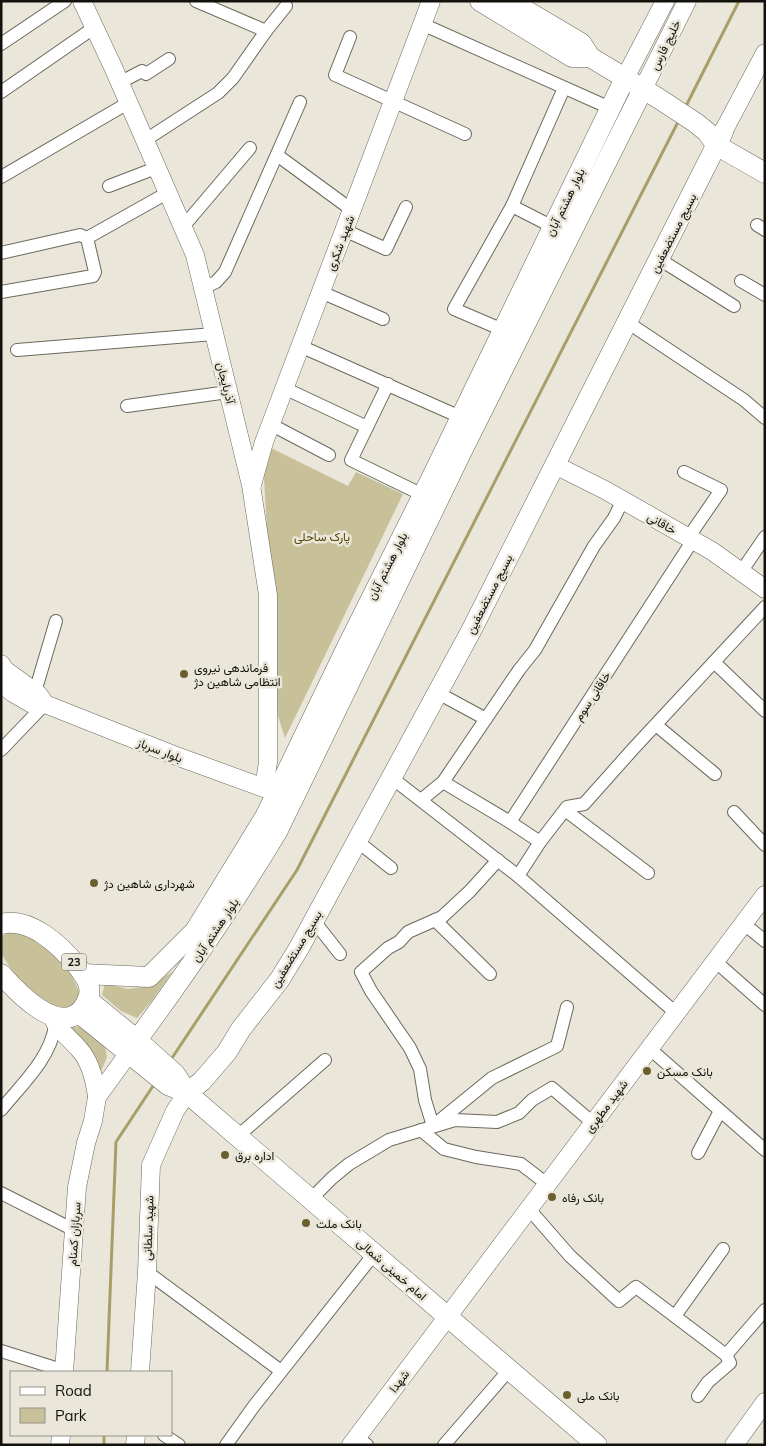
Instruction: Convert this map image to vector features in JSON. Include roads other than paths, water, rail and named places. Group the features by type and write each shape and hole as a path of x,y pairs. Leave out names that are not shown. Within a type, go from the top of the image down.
{"main road":[{"path":"480,1 572,56 590,57"},
{"path":"510,1 581,43 590,57 760,165"},
{"name":"بلوار هشتم آبان","path":"83,974 149,977 196,931 265,817 384,592 468,420 503,330 625,78"},
{"name":"بلوار هشتم آبان","path":"384,592 423,495 468,420 651,94"},
{"name":"بسیج مستضعفین","path":"177,1083 202,1081 227,1052 241,1029 280,979 299,948 438,693 700,180 710,133"},
{"path":"700,180 706,174 721,166 760,165"},
{"name":"بلوار هشتم آبان","path":"139,1051 178,984 243,888 278,830 278,793"},
{"name":"23","path":"1,924 10,922 22,924 46,936 67,953 90,986 84,1006"},
{"path":"1,974 21,996 53,1021 70,1017 84,1006 139,1051"},
{"name":"امام خمینی شمالی","path":"139,1051 597,1445"}],"street":[{"path":"1,44 65,1"},
{"name":"آذربایجان","path":"82,1 95,26 194,255 252,485 268,595 268,762 278,793"},
{"path":"196,1 266,31"},
{"name":"شهید شکری","path":"252,485 270,424 431,1"},
{"name":"خلیج فارس","path":"625,78 664,1"},
{"name":"خلیج فارس","path":"651,94 687,1"},
{"path":"144,141 218,93 234,78 266,31 286,6"},
{"path":"422,24 610,108"},
{"path":"1,92 95,26"},
{"path":"350,37 335,75 394,100 465,134"},
{"path":"710,133 765,53"},
{"path":"119,83 142,71 146,74 169,59"},
{"path":"503,330 454,309 512,206 564,88"},
{"path":"202,288 216,282 226,272 300,102"},
{"path":"1,177 128,103"},
{"path":"182,228 250,148"},
{"path":"277,156 352,210"},
{"path":"109,186 156,168"},
{"path":"87,238 167,193"},
{"path":"344,230 386,249 406,206"},
{"path":"512,206 553,227"},
{"path":"1,253 80,235 87,238"},
{"path":"1,292 13,288 92,276 95,272 87,238"},
{"path":"660,259 734,306"},
{"path":"742,281 765,295"},
{"path":"321,292 383,318"},
{"path":"628,322 729,389 765,418"},
{"path":"17,350 214,334"},
{"path":"300,346 468,420"},
{"path":"388,384 351,460 423,495"},
{"path":"284,388 367,427"},
{"path":"127,406 228,392"},
{"path":"270,424 329,455"},
{"name":"خاقانی","path":"554,465 623,500 712,551 765,590"},
{"name":"خاقانی سوم","path":"510,822 721,490 684,472"},
{"path":"421,800 444,782 535,650 594,546 614,518 623,500"},
{"path":"741,572 765,537"},
{"path":"518,876 540,842 567,807 584,804 765,607"},
{"path":"1,750 40,698 56,621"},
{"path":"714,662 765,711"},
{"name":"بلوار سرباز","path":"1,664 5,670 40,698 179,757 278,793"},
{"name":"بلوار سرباز","path":"1,683 32,704 40,698"},
{"path":"438,693 486,719"},
{"path":"657,723 715,774"},
{"path":"392,778 518,876 676,1013"},
{"path":"444,782 540,842"},
{"path":"565,810 648,873"},
{"path":"734,812 765,844"},
{"path":"357,841 391,868"},
{"path":"498,860 470,891 442,917 408,932 399,942 388,948 361,972 371,991 410,1048 420,1069 427,1128 444,1149 476,1157 521,1164 547,1184"},
{"name":"شهید مطهری","path":"447,1317 765,895"},
{"path":"434,920 490,974"},
{"path":"314,921 340,954"},
{"path":"743,923 765,941"},
{"path":"715,961 765,1005"},
{"path":"427,1128 492,1078 557,1046 567,1007"},
{"path":"1,1110 47,1052 53,1039 53,1021"},
{"name":"سربازان کمنام","path":"53,1021 81,1050 96,1085 97,1097 77,1187 64,1371"},
{"path":"649,1048 765,1150"},
{"name":"سربازان کمنام","path":"97,1097 139,1051"},
{"path":"238,1136 325,1060"},
{"name":"شهید سلطانی","path":"140,1371 147,1272 151,1165 175,1111 177,1083"},
{"path":"311,1199 349,1164 389,1140 455,1120 497,1122 519,1113 532,1100 552,1088 593,1123"},
{"path":"698,1153 720,1111"},
{"path":"1,1193 74,1230"},
{"path":"528,1208 570,1256 619,1302 636,1287 726,1355 730,1363 708,1382 698,1396"},
{"path":"675,1316 723,1249"},
{"path":"226,1445 254,1406 374,1254"},
{"path":"147,1272 281,1372"},
{"path":"726,1355 765,1310"},
{"name":"شهدا","path":"358,1442 447,1317"},
{"path":"1,1351 64,1371"},
{"path":"444,1445 509,1370"},
{"path":"734,1445 765,1402"},
{"path":"166,1436 179,1445"}],"waterway":[{"path":"685,108 739,1"},
{"path":"170,1061 297,870 679,120"},
{"path":"107,1371 116,1142 155,1083"},
{"path":"104,1436 104,1445"}],"place":[{"name":"فرماندهی نیروی انتظامی شاهین دژ","path":"184,674"},
{"name":"شهرداری شاهین دژ","path":"94,883"},
{"name":"بانک مسکن","path":"647,1071"},
{"name":"اداره برق","path":"225,1155"},
{"name":"بانک رفاه","path":"552,1197"},
{"name":"بانک ملت","path":"306,1223"},
{"name":"بانک ملی","path":"567,1395"}],"park label":[{"name":"پارک ساحلی","path":"322,536"}]}
